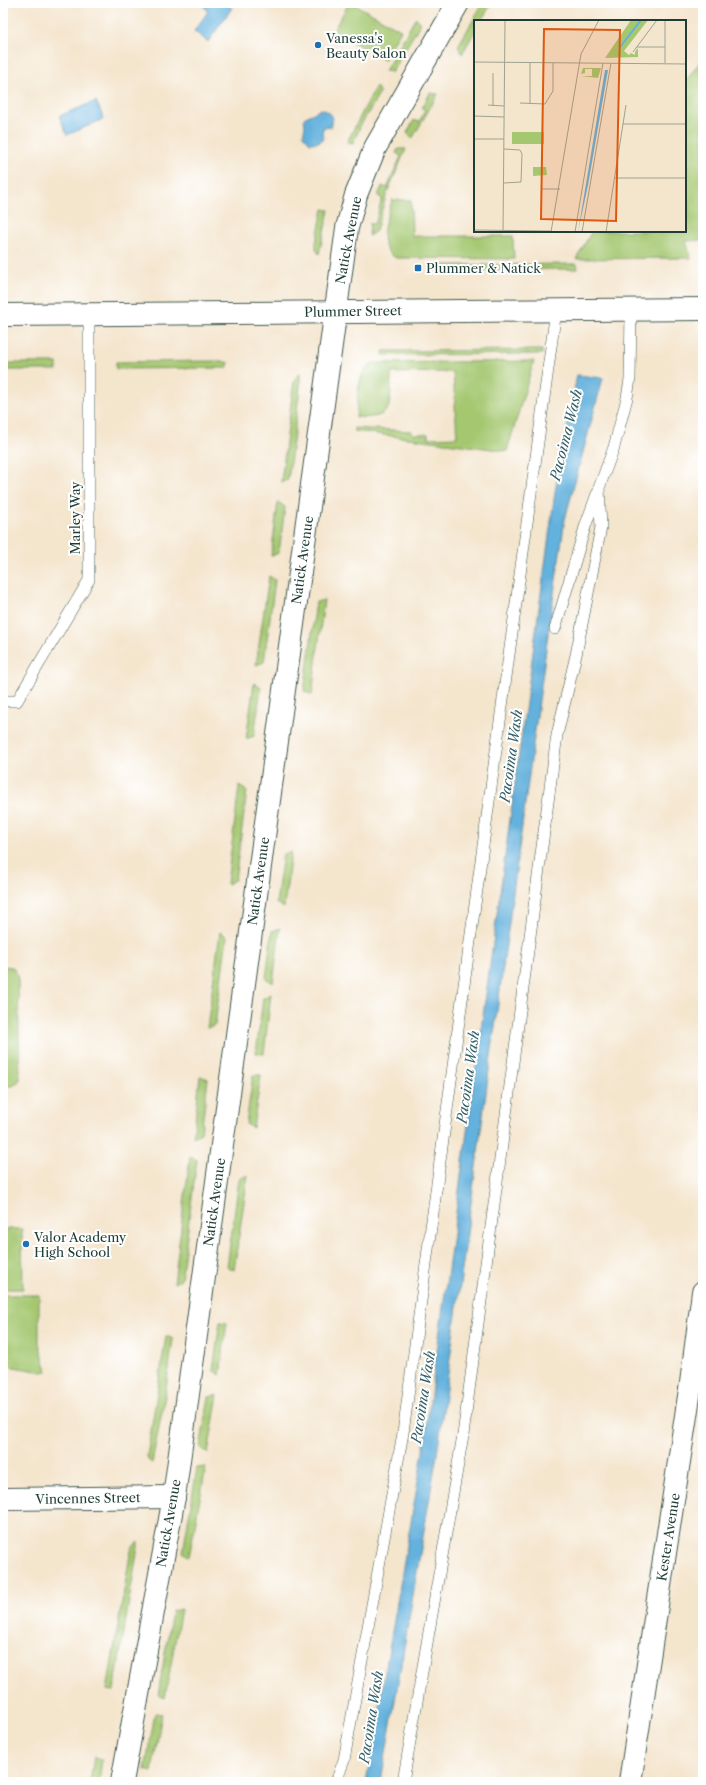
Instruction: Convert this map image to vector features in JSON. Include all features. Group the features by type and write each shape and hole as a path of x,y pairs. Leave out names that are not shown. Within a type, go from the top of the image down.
{"street":[{"name":"Natick Avenue","path":"122,1782 174,1497 335,311 348,228 362,177 387,126 458,3"},
{"name":"Plummer Street","path":"3,315 703,309"},
{"name":"Kester Avenue","path":"630,1782 697,1383 703,1292"},
{"name":"Vincennes Street","path":"3,1500 174,1497"}],"lane":[{"path":"554,629 586,524 614,447 627,398 630,378 631,309"},
{"path":"336,1782 344,1760 403,1433 556,310"},
{"name":"Marley Way","path":"3,701 17,701 89,580 89,315"},
{"path":"404,1782 463,1435 557,735 576,655 601,527 599,488"}],"green space":[{"path":"349,3 352,3 401,30 384,60 333,31"},
{"path":"483,3 492,3 482,20 474,20 474,33 462,54 458,46"},
{"path":"416,17 420,24 392,72 385,71"},
{"path":"703,58 703,240 686,241 691,258 576,259 591,232 686,232 686,81"},
{"path":"376,86 380,93 362,123 353,143 347,142"},
{"path":"430,93 438,94 412,139 407,133 414,120 419,122 425,110 422,108"},
{"path":"398,149 406,149 387,193 376,231 369,236 370,223 375,224 382,198 378,196 382,186 387,188 401,156 396,153"},
{"path":"392,200 411,200 412,236 513,236 514,259 396,258 389,253 383,239 385,223"},
{"path":"323,209 329,210 319,254 316,249 316,243"},
{"path":"577,264 578,269 442,270 442,265"},
{"path":"542,350 542,354 383,355 383,351"},
{"path":"221,361 229,363 227,368 116,369 116,362"},
{"path":"534,361 507,451 354,431 354,428 412,431 412,434 428,434 428,438 457,437 453,372 391,373 391,393 388,408 384,413 378,416 356,417 361,379 367,367 373,363"},
{"path":"3,363 57,363 57,370 3,370"},
{"path":"300,373 300,387 288,480 281,482 294,380"},
{"path":"278,502 285,507 279,553 271,556"},
{"path":"269,576 275,580 264,662 256,665"},
{"path":"324,600 312,695 304,691 316,602"},
{"path":"254,683 261,688 254,736 246,739"},
{"path":"239,786 247,791 235,880 227,884"},
{"path":"291,852 284,908 276,903 283,854"},
{"path":"280,928 273,983 266,978 272,931"},
{"path":"220,932 227,937 215,1025 207,1028"},
{"path":"3,966 12,967 17,974 18,980 20,1080 13,1086 3,1086"},
{"path":"271,994 264,1054 256,1053 263,998"},
{"path":"253,1075 261,1075 253,1128 246,1124"},
{"path":"200,1076 208,1079 201,1133 193,1137"},
{"path":"190,1156 197,1160 181,1280 174,1283"},
{"path":"248,1175 234,1270 227,1266 239,1179"},
{"path":"3,1229 22,1229 23,1289 3,1289"},
{"path":"3,1295 39,1295 39,1343 47,1371 42,1372 3,1365"},
{"path":"220,1322 227,1323 220,1375 213,1370"},
{"path":"166,1336 173,1339 165,1396 152,1463 148,1460 147,1456"},
{"path":"218,1395 208,1453 200,1448 209,1397"},
{"path":"206,1467 189,1557 183,1552 197,1468"},
{"path":"138,1542 114,1691 107,1690 130,1555 132,1547"},
{"path":"181,1609 165,1698 158,1695 172,1611"},
{"path":"155,1713 162,1714 152,1772 145,1770"},
{"path":"94,1756 102,1760 99,1782 90,1782"}],"water":[{"path":"202,3 225,3 232,8 208,42 194,31 207,13 207,10"},
{"path":"96,101 104,119 67,135 59,116"},
{"path":"321,109 330,113 333,121 331,127 323,128 322,134 324,137 320,142 310,143 303,135 305,126 304,118"},
{"name":"Pacoima Wash","path":"577,375 603,378 565,519 549,627 437,1455 381,1782 366,1782 423,1452 555,492"}],"place":[{"name":"Vanessa's Beauty Salon","path":"318,45"},
{"name":"Plummer & Natick","path":"418,268"},
{"name":"Valor Academy High School","path":"26,1244"}]}
